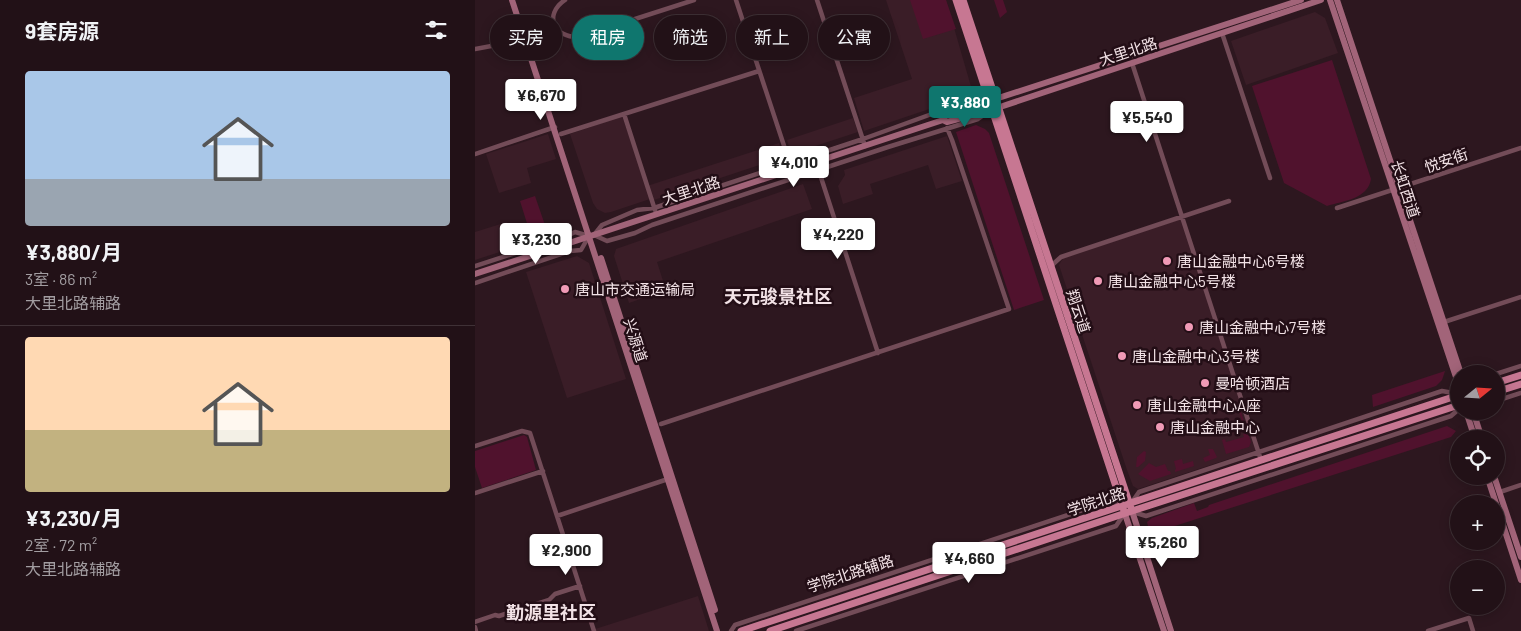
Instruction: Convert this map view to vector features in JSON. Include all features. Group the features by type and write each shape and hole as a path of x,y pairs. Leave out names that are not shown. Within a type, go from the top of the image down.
{"main road":[{"name":"兴源道","path":"512,0 518,15"},
{"name":"兴源道","path":"517,0 521,15"},
{"name":"翔云道","path":"956,0 993,100 999,107 1164,631"},
{"name":"翔云道","path":"963,0 993,100 991,110 1127,509 1171,631"},
{"name":"大里北路","path":"943,120 946,115 1301,0"},
{"name":"大里北路","path":"475,274 816,162 864,142 943,120 947,122 991,110 1321,0"},
{"name":"长虹西道","path":"1330,0 1458,365"},
{"name":"长虹西道","path":"1337,0 1452,365"},
{"name":"兴源道","path":"534,60 721,631"},
{"name":"兴源道","path":"535,60 561,134 591,236"},
{"path":"1505,380 1521,375"},
{"path":"1505,389 1521,384"},
{"name":"学院北路","path":"770,631 805,624 1071,536 1127,509 1261,460 1450,397"},
{"name":"学院北路","path":"741,631 1127,509 1450,410"},
{"path":"1293,450 1296,458"},
{"name":"兴源道","path":"670,478 717,631"},
{"path":"1490,485 1521,580"},
{"path":"1497,485 1521,557"},
{"path":"887,584 891,596"}],"street":[{"path":"554,15 565,0"},
{"path":"562,34 567,37 579,37 694,0"},
{"path":"736,0 792,170"},
{"path":"817,0 864,142"},
{"path":"1222,33 1270,178"},
{"path":"475,49 490,46"},
{"path":"1132,63 1261,460"},
{"path":"561,134 759,71"},
{"path":"475,283 570,251 581,250 602,225 637,210 654,208 790,162 864,142 973,100 993,100"},
{"path":"475,266 565,237 575,232 607,241 626,236 819,170 978,119 991,110"},
{"path":"624,114 656,215"},
{"path":"475,154 555,127"},
{"path":"661,424 1009,309 947,128"},
{"name":"悦安街","path":"1337,208 1521,147"},
{"path":"816,162 878,353"},
{"path":"1050,267 1061,257 1229,201"},
{"path":"1444,322 1521,297"},
{"path":"1505,371 1521,366"},
{"path":"1127,509 1139,492 1442,391 1450,392"},
{"path":"1505,398 1521,392"},
{"path":"1376,422 1377,412"},
{"name":"学院北路辅路","path":"731,631 735,625 799,603 1107,502 1146,516 1450,416"},
{"path":"475,446 526,431 531,436 594,631"},
{"path":"1290,441 1293,450"},
{"path":"1296,458 1299,466"},
{"path":"475,493 543,471"},
{"path":"557,516 670,478"},
{"path":"1500,492 1521,485"},
{"path":"885,575 887,584"},
{"path":"475,622 549,600 555,594 579,586"},
{"path":"799,603 801,612"},
{"path":"1428,631 1469,618 1473,631"},
{"path":"796,631 805,624"},
{"path":"475,627 476,631"}],"shaded area":[{"path":"886,0 946,0 972,90 971,95 864,131 854,98 912,79"},
{"path":"910,0 946,0 956,29 923,39"},
{"path":"994,0 1003,0 1007,12 1000,18"},
{"path":"1315,12 1325,18 1338,53 1246,85 1231,41"},
{"path":"1332,60 1371,179 1369,186 1360,195 1347,201 1327,206 1284,183 1252,86"},
{"path":"622,116 647,186 779,143 784,157 651,201 650,199 605,213 597,209 593,203 570,134"},
{"path":"853,118 858,132 791,154 787,140"},
{"path":"976,125 989,133 1044,300 1014,310 956,132"},
{"path":"548,134 556,159 527,168 531,183 499,193 486,154"},
{"path":"947,136 962,181 936,189 928,165 870,184 873,194 843,204 838,186 845,175 844,170"},
{"path":"803,184 812,209 657,262 666,290 629,303 614,256 616,249"},
{"path":"535,196 546,228 530,233 520,201"},
{"name":"唐山金融中心","path":"1181,219 1259,449 1138,489 1133,486 1127,470 1059,265 1063,258"},
{"path":"507,222 515,247 475,260 475,232"},
{"path":"577,256 589,263 626,379 567,398 526,272"},
{"path":"1445,371 1442,380 1436,386 1373,407 1372,395"},
{"path":"1237,406 1239,406 1251,442 1249,447 1226,454 1222,440 1225,439 1226,442 1244,437 1243,434 1246,433"},
{"path":"1447,426 1454,430 1450,430 1450,437 1150,534 1147,522 1152,518 1194,503 1197,511 1209,505"},
{"path":"524,435 527,437 536,470 482,488 475,467 475,451"},
{"path":"1208,449 1213,449 1217,457 1205,462 1203,458 1210,455"},
{"path":"1144,451 1146,452 1145,461 1136,467 1137,457"},
{"path":"1182,459 1183,464 1193,461 1194,466 1175,472 1174,461"},
{"path":"1149,463 1156,467 1165,464 1171,474 1150,481 1138,474"},
{"path":"698,596 709,631 589,631"}],"place":[{"name":"唐山金融中心6号楼","path":"1167,261"},
{"name":"唐山金融中心5号楼","path":"1098,281"},
{"name":"唐山市交通运输局","path":"565,289"},
{"name":"唐山金融中心7号楼","path":"1189,327"},
{"name":"唐山金融中心3号楼","path":"1122,356"},
{"name":"曼哈顿酒店","path":"1205,383"},
{"name":"唐山金融中心A座","path":"1137,405"},
{"name":"唐山金融中心","path":"1160,427"}],"district":[{"name":"天元骏景社区","path":"778,296"},
{"name":"勤源里社区","path":"551,612"}]}
